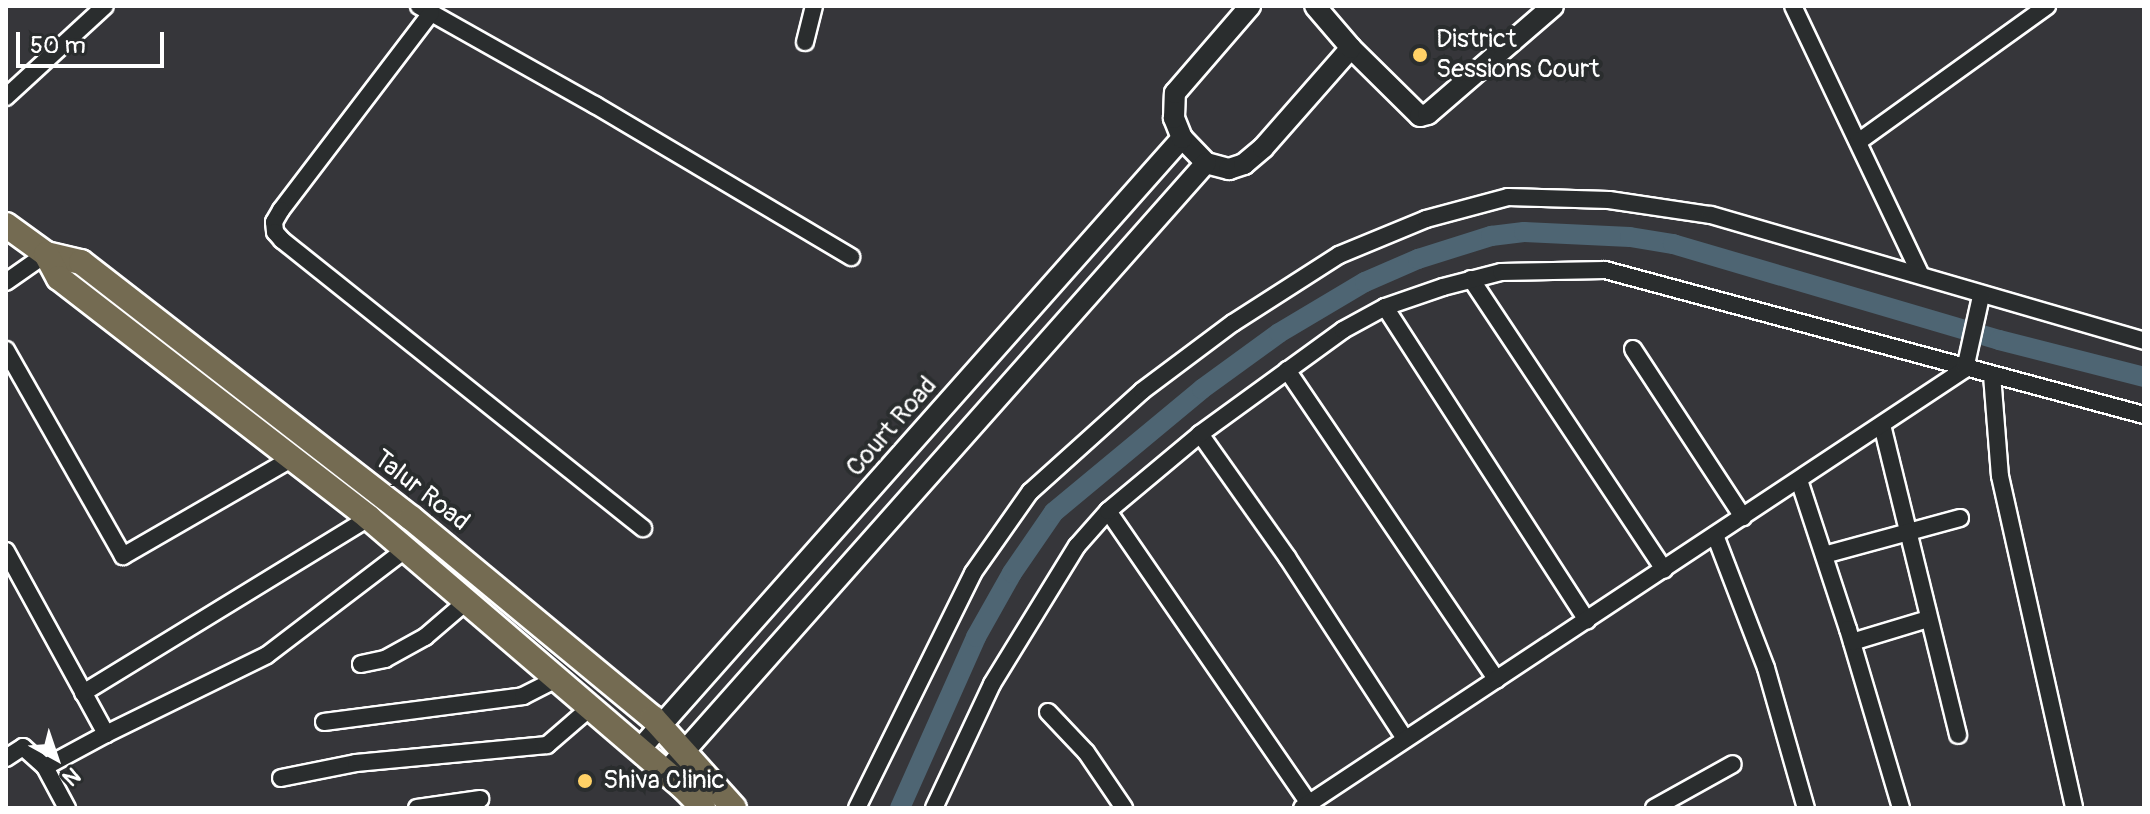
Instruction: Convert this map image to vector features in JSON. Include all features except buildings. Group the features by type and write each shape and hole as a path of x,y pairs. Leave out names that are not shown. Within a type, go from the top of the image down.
{"main road":[{"name":"Talur Road","path":"6,225 46,254 81,262 411,518 661,725 734,808"},
{"name":"Talur Road","path":"46,254 59,278 369,518 640,749 703,808"}],"street":[{"path":"6,97 105,6"},
{"path":"805,42 814,6"},
{"path":"1250,6 1175,93 1174,118 1182,138 1206,163 1229,169 1244,164 1351,48"},
{"path":"1315,6 1351,48 1420,116 1428,114 1553,6"},
{"path":"1793,6 1920,273"},
{"path":"1858,142 2047,6"},
{"path":"643,528 275,232 274,222 281,210 425,9 595,105 851,257"},
{"name":"Court Road","path":"640,749 1182,138"},
{"path":"666,772 1206,163"},
{"path":"857,808 973,573 1030,492 1154,383 1233,323 1339,255 1426,219 1508,197 1609,200 1711,215 1920,273 1980,304 2144,341"},
{"path":"6,282 46,254"},
{"path":"934,808 992,684 1077,546 1108,511 1200,434 1343,330 1385,307 1471,279 1501,272 1605,270 1967,361 1992,375 2144,415"},
{"path":"1471,279 1664,570"},
{"path":"1108,511 1305,806 1882,425 1967,361 1980,304"},
{"path":"1385,307 1587,620"},
{"path":"1633,349 1743,517"},
{"path":"6,350 123,556 293,458"},
{"path":"1287,370 1497,680"},
{"path":"1992,375 2000,476 2074,808"},
{"path":"1882,425 1958,735"},
{"path":"1200,434 1287,557 1405,739"},
{"path":"1799,480 1852,642 1901,808"},
{"path":"83,693 369,518"},
{"path":"1824,555 1960,518"},
{"path":"1715,535 1766,668 1806,808"},
{"path":"45,767 267,655 406,549"},
{"path":"6,551 106,734"},
{"path":"361,664 385,659 425,637 468,600"},
{"path":"1852,642 1928,619"},
{"path":"324,722 523,696 558,678"},
{"path":"281,778 356,763 547,745 591,707"},
{"path":"1048,712 1086,752 1124,808"},
{"path":"6,758 23,747 45,767 62,807"},
{"path":"1654,808 1733,764"},
{"path":"417,808 480,799"}],"waterway":[{"path":"900,808 976,637 1012,573 1054,512 1202,389 1279,333 1365,282 1418,259 1491,236 1524,232 1630,237 1673,244 1999,340 2144,377"}],"place":[{"name":"District Sessions Court","path":"1420,55"},
{"name":"Shiva Clinic","path":"585,781"}]}
